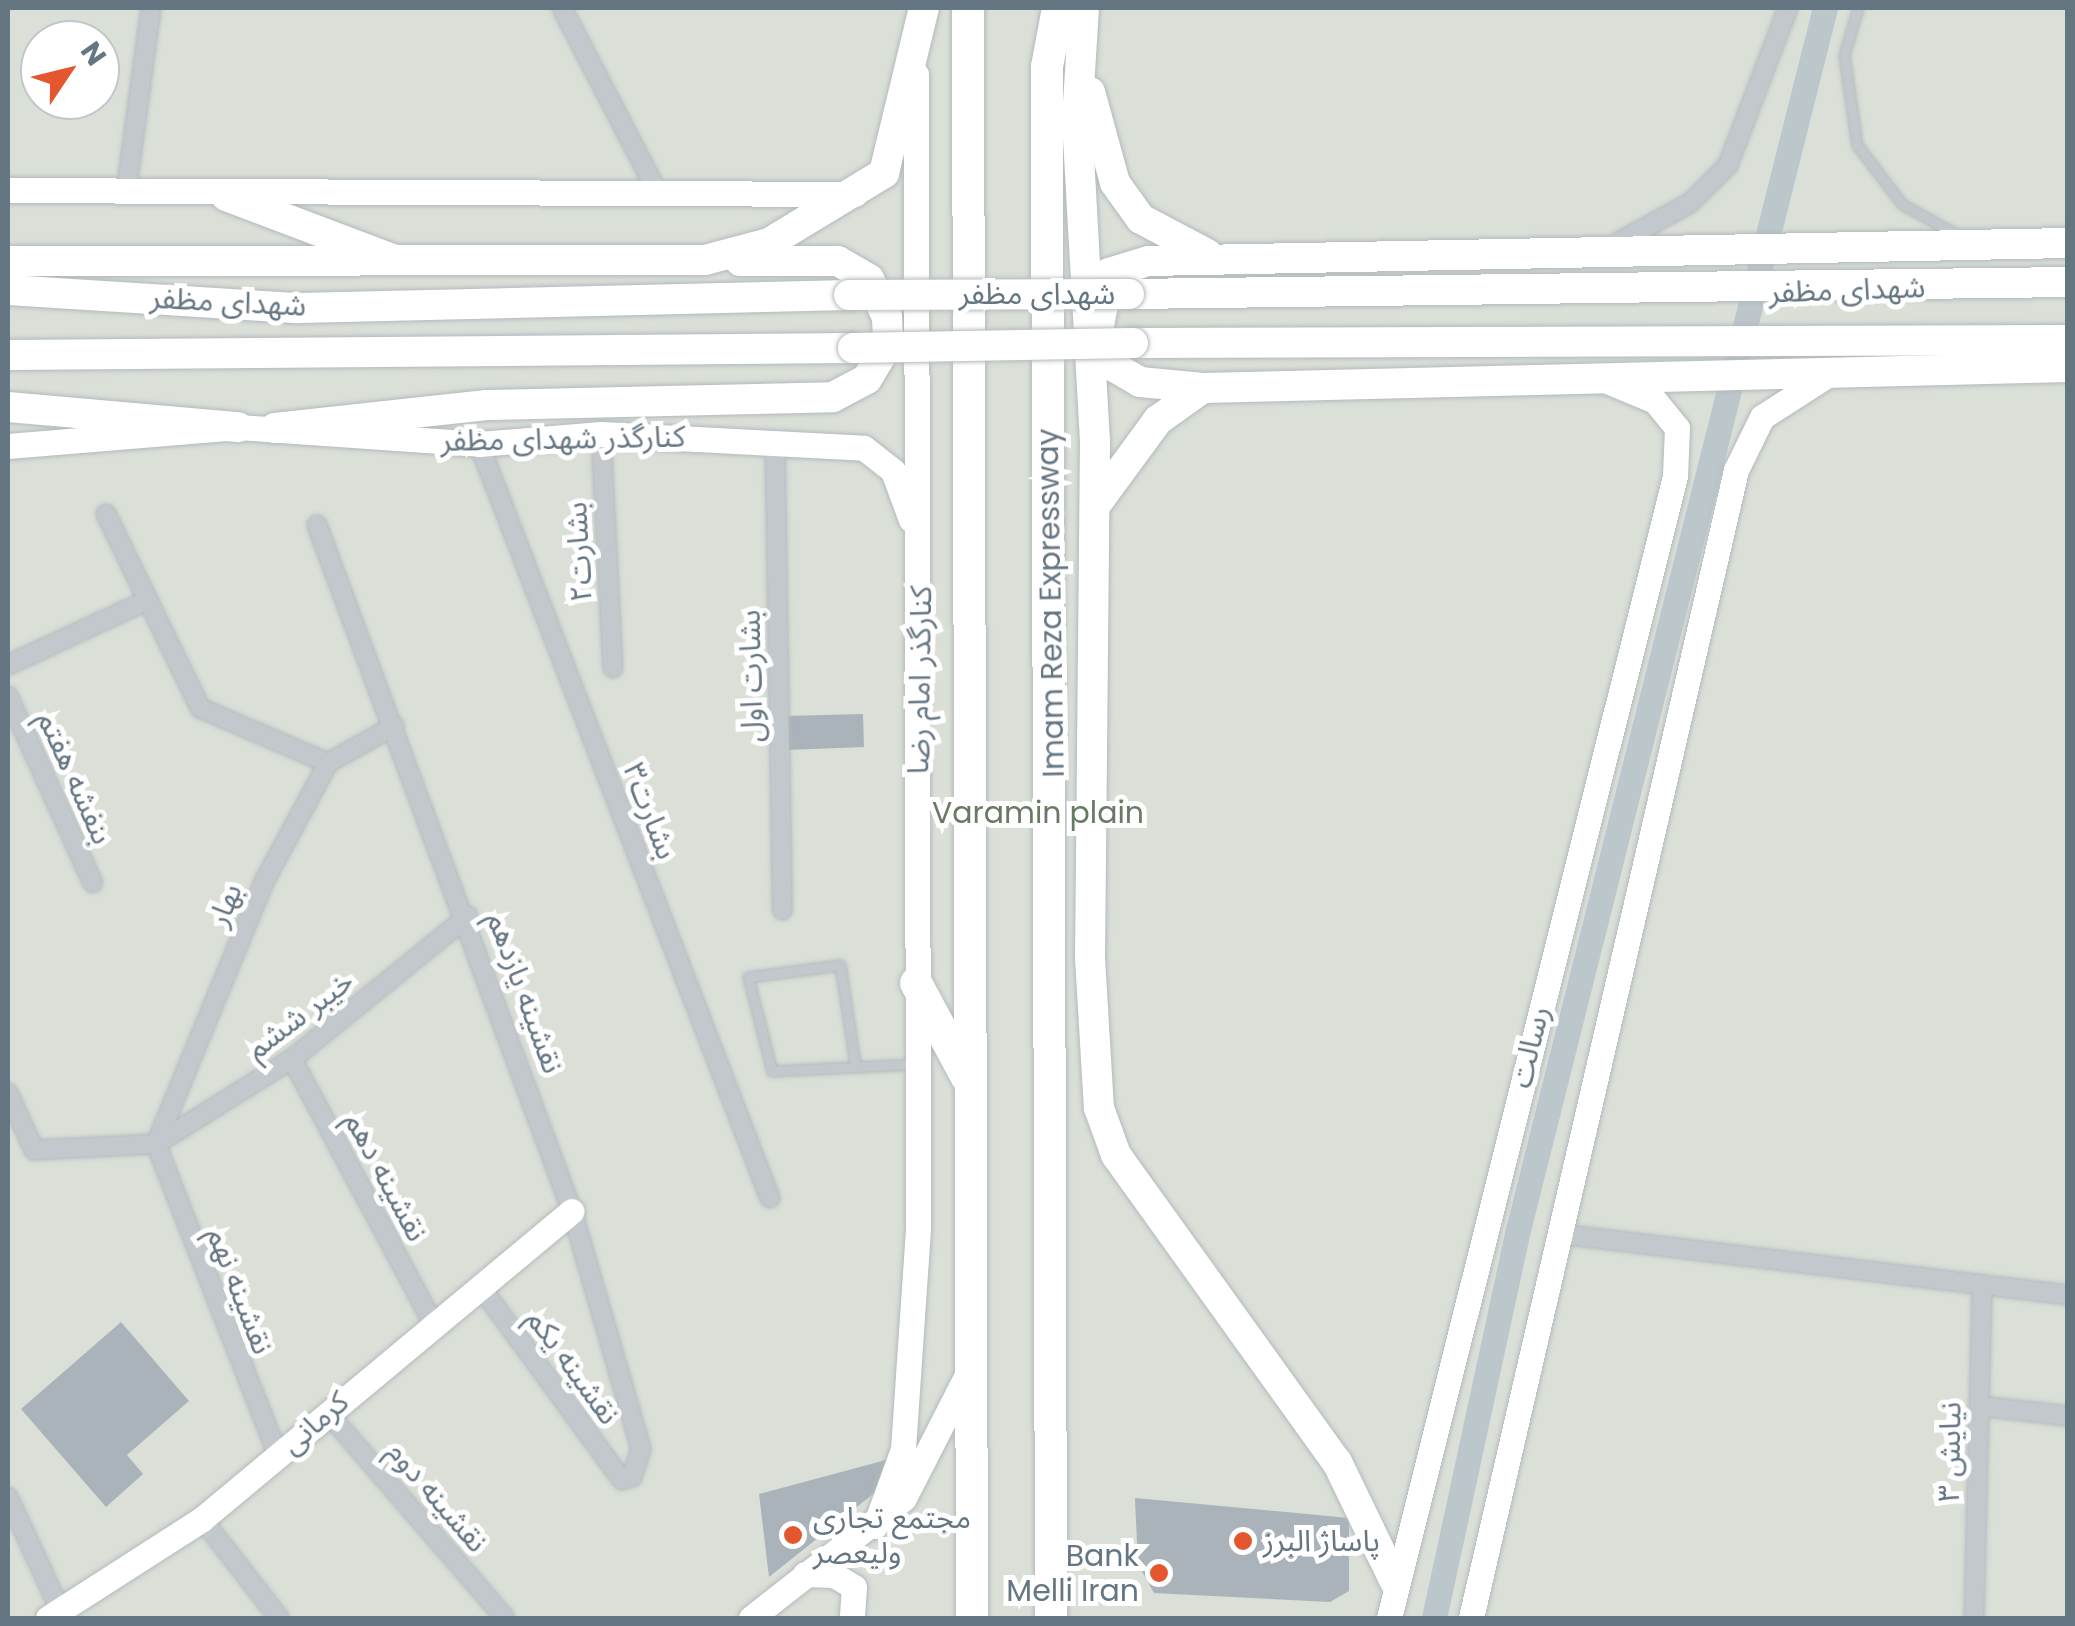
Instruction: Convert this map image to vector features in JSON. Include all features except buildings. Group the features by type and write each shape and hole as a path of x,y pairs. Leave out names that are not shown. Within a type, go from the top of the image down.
{"highway":[{"path":"968,8 972,1618"},
{"name":"Imam Reza Expressway","path":"1051,1618 1047,67 1058,8"},
{"path":"916,983 968,1080"}],"main road":[{"path":"705,260 769,242 884,174 916,69 924,8"},
{"path":"1084,8 1094,508 1090,958 1099,1108 1116,1155 1337,1462 1395,1582"},
{"path":"1082,46 1115,183 1141,219 1214,258"},
{"name":"کنارگذر امام رضا","path":"875,1526 909,1396 922,564 916,69"},
{"path":"8,190 226,196 656,190 855,194"},
{"path":"226,196 402,263"},
{"path":"2068,244 1594,256 1214,258 1110,273 1100,297 1098,331 1116,368 1140,382 1202,388 1664,381 2068,367"},
{"path":"8,260 838,261 869,279 888,344 867,379 833,397 487,405 274,428"},
{"name":"شهدای مظفر","path":"8,290 298,308 848,296 1811,292 2068,282"},
{"name":"شهدای مظفر","path":"8,355 1133,342 2068,340"},
{"path":"1470,1618 1736,470 1762,418 1829,374"},
{"name":"رسالت","path":"1389,1618 1675,476 1678,428 1655,402 1607,381"},
{"path":"1094,508 1158,420 1202,388"},
{"path":"8,406 238,427"},
{"name":"کنارگذر شهدای مظفر","path":"8,446 238,427 479,444 601,434 864,448 894,472 922,564"},
{"name":"کرمانی","path":"58,1618 202,1519 432,1322 572,1211"},
{"path":"750,1618 875,1526 932,1457 971,1366"},
{"path":"805,1574 834,1575 854,1587 852,1618"}],"street":[{"path":"126,193 151,8"},
{"path":"562,8 656,190"},
{"path":"1594,256 1690,203 1728,165 1788,8"},
{"name":"بشارت۲","path":"601,434 613,668"},
{"name":"بشارت اول","path":"775,441 782,910"},
{"name":"بشارت۳","path":"479,444 770,1198"},
{"path":"106,514 200,708 328,763 394,726"},
{"name":"نقشینه یازدهم","path":"317,525 468,916 572,1211 640,1449 641,1468 622,1480"},
{"path":"8,665 148,600"},
{"name":"بنفشه هفتم","path":"8,696 93,884"},
{"name":"بهار","path":"156,1144 265,880 328,763"},
{"name":"خیبر ششم","path":"156,1144 292,1059 468,916"},
{"name":"نقشینه دهم","path":"292,1059 432,1322"},
{"path":"8,1093 34,1150 156,1144"},
{"name":"نقشینه نهم","path":"156,1144 278,1455"},
{"path":"1560,1234 1982,1288 2068,1294"},
{"name":"نقشینه یکم","path":"480,1286 622,1480"},
{"name":"نیایش ۳","path":"1974,1618 1982,1288"},
{"path":"1979,1406 2068,1416"},
{"name":"نقشینه دوم","path":"328,1412 505,1618"},
{"path":"8,1497 58,1618"},
{"path":"202,1519 279,1618"}],"lane":[{"path":"1858,8 1844,55 1857,145 1902,204 1998,245"},
{"path":"855,1063 840,965 748,978 772,1070 855,1063 914,1064"}],"green space":[{"name":"Varamin plain","path":"8,8 2067,8 2067,1618 8,1618"}],"waterway":[{"path":"1434,1618 1518,1230 1825,8"}],"place":[{"name":"مجتمع تجاری ولیعصر","path":"793,1535"},
{"name":"پاساژ البرز","path":"1243,1541"},
{"name":"Bank Melli Iran","path":"1159,1573"}]}
